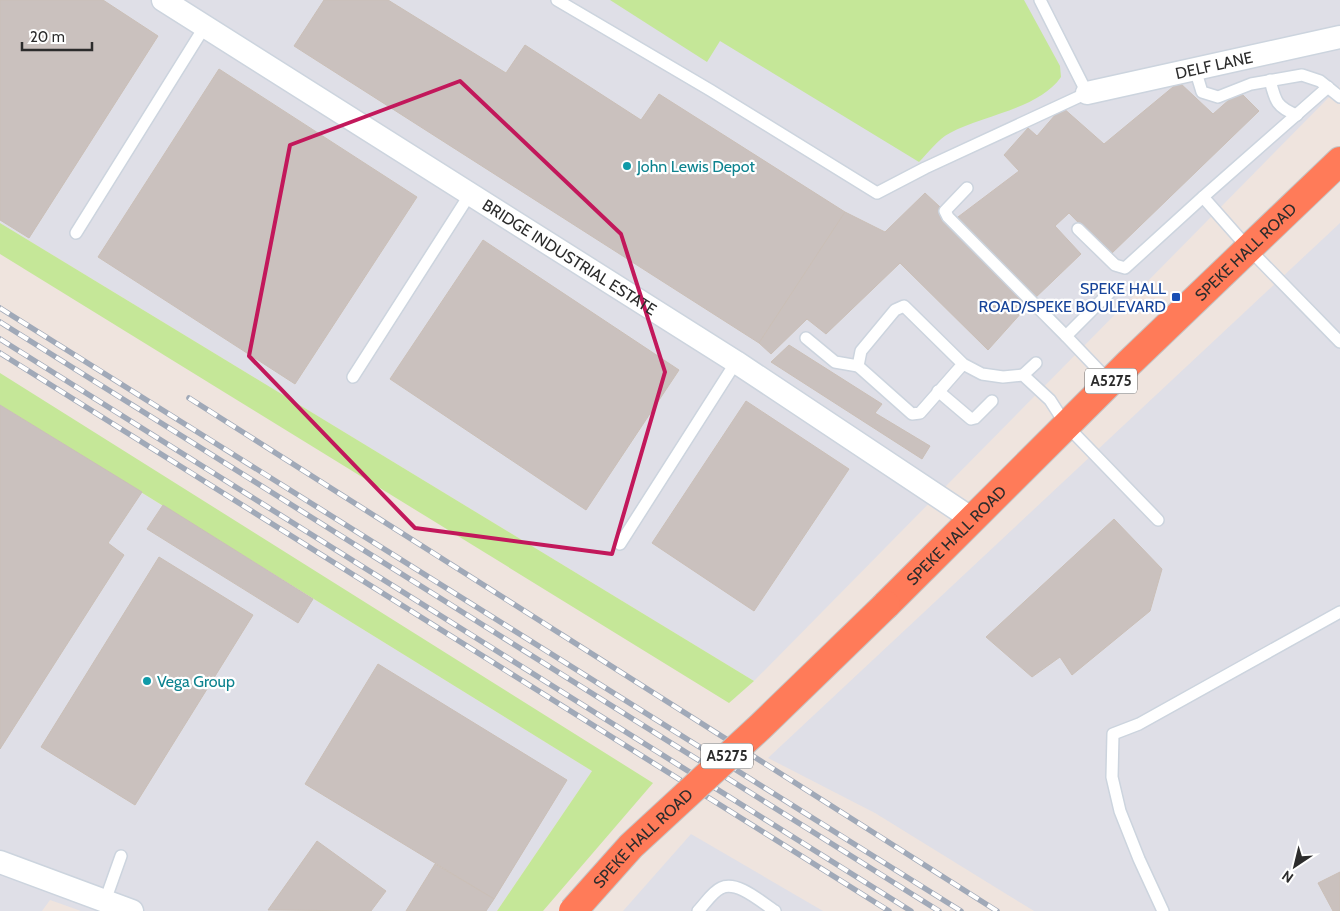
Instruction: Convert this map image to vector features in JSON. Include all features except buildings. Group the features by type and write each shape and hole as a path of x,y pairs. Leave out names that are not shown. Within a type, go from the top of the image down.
{"highway":[{"name":"SPEKE HALL ROAD","path":"573,911 630,846 760,726 886,605 1066,425 1340,161"}],"street":[{"name":"BRIDGE INDUSTRIAL ESTATE","path":"163,0 736,362 972,519"},
{"name":"DELF LANE","path":"1087,93 1340,37"},
{"path":"0,862 132,911"}],"lane":[{"path":"557,0 710,90 877,193 925,168 1087,93 1040,0"},
{"path":"76,233 205,26"},
{"path":"1195,69 1202,92 1218,97 1251,84 1302,75 1320,81 1340,97"},
{"path":"1270,80 1275,100 1283,110 1296,114"},
{"path":"1078,229 1115,265 1125,268 1328,87"},
{"path":"967,188 945,211 948,217 1110,382"},
{"path":"353,377 470,194"},
{"path":"1203,197 1248,248 1340,342"},
{"path":"1066,336 1110,292"},
{"path":"858,366 861,351 895,310 904,306 962,364 982,374 1002,376 1023,375 1036,362"},
{"path":"806,338 835,362 858,366 912,414 920,413 962,364"},
{"path":"620,544 736,362"},
{"path":"1023,375 1050,400 1066,425 1158,520"},
{"path":"938,391 970,419 975,418 992,401"},
{"path":"1163,911 1139,859 1120,811 1112,777 1113,734 1139,724 1340,612"},
{"path":"105,901 121,856"},
{"path":"698,911 720,889 729,886 737,887 775,911"}],"highlighted area":[{"path":"460,81 621,234 665,372 612,554 415,528 249,356 290,145"}],"shaded area":[{"path":"0,0 1340,0 1340,86 754,681 0,223"},
{"path":"1340,223 1340,911 1034,911 875,813 768,758"},
{"path":"0,405 592,771 497,911 81,911 50,900 42,911 0,911"},
{"path":"691,834 823,911 623,911"}],"green space":[{"path":"610,0 1024,0 1060,66 1061,77 1039,97 963,127 946,136 937,142 919,162 720,41 707,62"},
{"path":"0,223 754,681 729,703 0,254"},
{"path":"0,373 653,783 543,911 497,911 592,771 0,405"}],"railway":[{"path":"0,308 961,911"},
{"path":"0,322 939,911"},
{"path":"0,339 911,911"},
{"path":"0,353 889,911"},
{"path":"189,398 997,911"}],"place":[{"name":"John Lewis Depot","path":"627,166"},
{"name":"SPEKE HALL ROAD/SPEKE BOULEVARD","path":"1176,297"},
{"name":"Vega Group","path":"147,681"}]}
